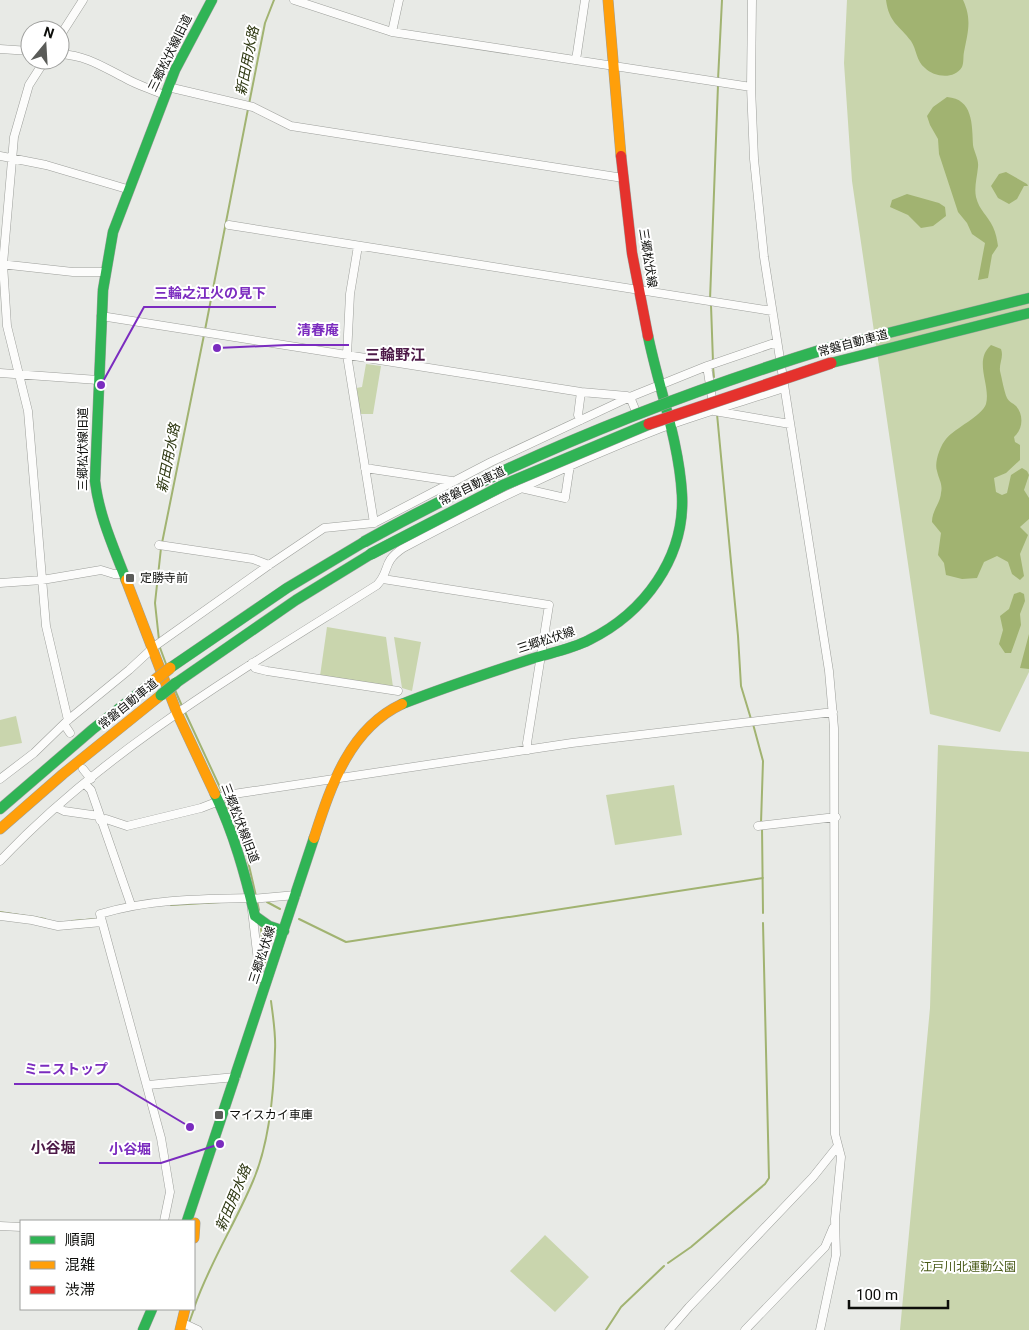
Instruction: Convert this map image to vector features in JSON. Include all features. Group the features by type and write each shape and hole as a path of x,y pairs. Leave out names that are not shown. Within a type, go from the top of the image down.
{"main road":[{"name":"三郷松伏線旧道","path":"212,0 184,48 127,189 113,232 105,272 101,316 95,462 97,500 125,574 221,798 253,901"},
{"name":"三郷松伏線","path":"192,1220 334,779 358,739 382,716 400,705 442,688 588,641 613,628 646,600 665,570 678,537 682,516 680,477 670,425 659,386 638,289 623,178 608,0"},
{"name":"常磐自動車道","path":"0,809 54,762 170,668 287,588 422,510 544,450 704,387 828,348 1029,298"},
{"name":"常磐自動車道","path":"0,831 12,818 176,683 296,600 371,554 429,523 550,464 709,401 831,363 1029,313"},
{"path":"0,798 34,769 54,762"},
{"path":"253,901 259,920 284,931"},
{"path":"143,1330 152,1310"},
{"path":"186,1310 189,1327"}],"street":[{"path":"70,20 82,0"},
{"path":"294,0 392,32 751,87"},
{"path":"392,32 399,0"},
{"path":"576,60 585,0"},
{"path":"752,0 751,87 757,198 772,311 829,671 833,712 836,817 835,1134 841,1157 835,1219 836,1255 820,1330"},
{"path":"0,49 20,50"},
{"path":"70,55 96,61 126,79 166,91 249,106 291,126 623,178"},
{"path":"38,70 29,84 14,137 2,264 7,326 28,411 42,580 49,639 68,727"},
{"path":"0,156 127,189"},
{"path":"229,225 772,311"},
{"path":"358,246 350,294 347,355 365,468 377,521 396,553"},
{"path":"2,264 74,272 105,272"},
{"path":"101,316 581,392 630,397"},
{"path":"0,780 68,727 157,646 269,564 324,528 377,521 453,481 630,397 712,364 777,342"},
{"path":"712,364 717,411"},
{"path":"0,373 98,380"},
{"path":"0,861 88,781 156,726 377,585 382,579 390,557 396,553 472,512 574,464 645,434 784,388"},
{"path":"581,392 578,415 581,420"},
{"path":"630,397 645,434"},
{"path":"717,411 790,424"},
{"path":"521,488 565,498 574,464 563,428"},
{"path":"365,468 453,481"},
{"path":"453,481 472,512"},
{"path":"163,546 252,559 269,564"},
{"path":"0,583 42,580 101,570 114,574 125,574"},
{"path":"382,579 548,605 527,743 528,750"},
{"path":"252,663 255,668 267,671 398,691"},
{"path":"58,808 127,826 201,808 221,798 334,779 528,750 833,712"},
{"path":"83,769 130,905"},
{"path":"758,826 836,817"},
{"path":"164,1220 170,1192 161,1138 100,914 130,905 181,900 253,901 296,895"},
{"path":"253,901 260,978"},
{"path":"0,916 58,926 102,922"},
{"path":"148,1085 236,1078"},
{"path":"669,1330 818,1172 837,1147"},
{"path":"745,1330 825,1247 829,1241 835,1219"},
{"path":"0,1226 20,1227"}],"green space":[{"path":"847,0 1029,0 1029,672 1000,732 930,714 852,181 844,63"},
{"path":"366,364 381,366 373,414 359,414 356,388 362,387"},
{"path":"327,627 386,637 393,687 320,676"},
{"path":"394,637 421,642 412,691 402,688"},
{"path":"16,716 22,743 0,747 0,720"},
{"name":"江戸川北運動公園","path":"938,745 1029,752 1029,1330 900,1330 930,1008"},
{"path":"674,785 682,835 615,845 606,795"},
{"path":"545,1235 589,1277 555,1312 510,1271"}],"shaded area":[{"path":"886,0 963,0 968,13 968,26 962,67 954,74 944,76 929,71 922,65 911,41 889,14"},
{"path":"947,97 962,102 969,114 973,145 978,164 975,186 976,197 979,206 993,227 998,244 992,255 988,278 978,280 985,243 972,234 967,223 958,212 939,154 938,139 927,116 933,107"},
{"path":"1006,172 1028,186 1024,186 1017,199 1009,204 998,198 991,186 999,174"},
{"path":"907,194 939,203 945,207 946,216 933,226 921,228 908,215 890,207 892,200"},
{"path":"991,345 1001,349 1000,371 1005,392 1008,399 1019,410 1021,418 1021,426 1014,437 1015,442 1020,445 1020,460 1006,473 994,478 996,492 1002,495 1007,493 1011,475 1022,468 1029,475 1024,490 1029,498 1029,519 1020,527 1028,535 1020,554 1024,576 1020,580 1012,574 1008,562 997,556 984,562 977,578 962,579 946,575 944,563 938,555 941,533 932,522 941,490 936,468 938,455 946,439 979,413 986,404 983,358"},
{"path":"1020,592 1024,594 1025,601 1020,614 1021,625 1011,653 1005,653 999,644 1003,630 1000,616 1009,609 1014,594"},
{"path":"1029,634 1029,669 1020,668"}],"waterway":[{"name":"新田用水路","path":"249,104 265,23 274,0"},
{"path":"718,80 722,0"},
{"path":"710,300 718,85"},
{"name":"新田用水路","path":"205,330 248,109"},
{"path":"711,305 713,362"},
{"name":"新田用水路","path":"162,543 204,335"},
{"path":"713,367 714,377"},
{"path":"717,414 741,686 751,719"},
{"name":"新田用水路","path":"159,640 155,603 161,548"},
{"name":"新田用水路","path":"159,645 166,664"},
{"name":"新田用水路","path":"175,690 182,706"},
{"name":"新田用水路","path":"184,710 223,794"},
{"path":"753,724 763,761 761,823"},
{"name":"新田用水路","path":"225,799 244,844 256,896"},
{"path":"762,827 763,913"},
{"path":"299,919 346,942 763,878"},
{"name":"新田用水路","path":"257,901 259,910"},
{"path":"171,905 221,902"},
{"path":"267,902 280,909"},
{"path":"0,912 45,919"},
{"path":"72,921 97,919"},
{"path":"668,1263 691,1247 765,1184 769,1178 763,923"},
{"name":"新田用水路","path":"261,929 265,962"},
{"name":"新田用水路","path":"195,1305 207,1276 253,1181 263,1151 270,1117 274,1066 275,1038 271,1001"},
{"path":"606,1330 621,1307 664,1266"},
{"name":"新田用水路","path":"189,1323 194,1310"}],"traffic: fast":[{"path":"126,580 103,519 95,481 103,290 113,232 175,70 212,0"},
{"path":"828,348 1029,298"},
{"path":"831,363 1029,313"},
{"path":"402,704 466,680 589,640 609,629 627,615 657,581 668,561 676,540 681,518 682,495 673,435 648,336"},
{"path":"364,542 420,512 533,457 649,409 767,367 828,348"},
{"path":"371,554 504,485 649,424"},
{"path":"170,668 287,588 364,542"},
{"path":"176,683 296,600 371,554"},
{"path":"0,809 93,729 155,680"},
{"path":"161,695 176,683"},
{"path":"215,794 238,854 255,916 269,926 284,931"},
{"path":"187,1220 314,838"},
{"path":"143,1330 152,1310"}],"traffic: slow":[{"path":"608,0 621,156"},
{"path":"126,580 177,713 215,794"},
{"path":"155,680 170,668"},
{"path":"0,829 63,774 161,695"},
{"path":"314,838 335,779 355,744 368,728 402,704"},
{"path":"180,1330 185,1310"}],"traffic: jam":[{"path":"621,156 632,253 648,336"},
{"path":"649,424 831,363"}],"place":[{"name":"清春庵","path":"217,348"},
{"name":"三輪之江火の見下","path":"101,385"},
{"name":"定勝寺前","path":"130,578"},
{"name":"マイスカイ車庫","path":"219,1115"},
{"name":"ミニストップ","path":"190,1127"},
{"name":"小谷堀","path":"220,1144"}],"district":[{"name":"三輪野江","path":"395,355"},
{"name":"小谷堀","path":"53,1148"}]}
